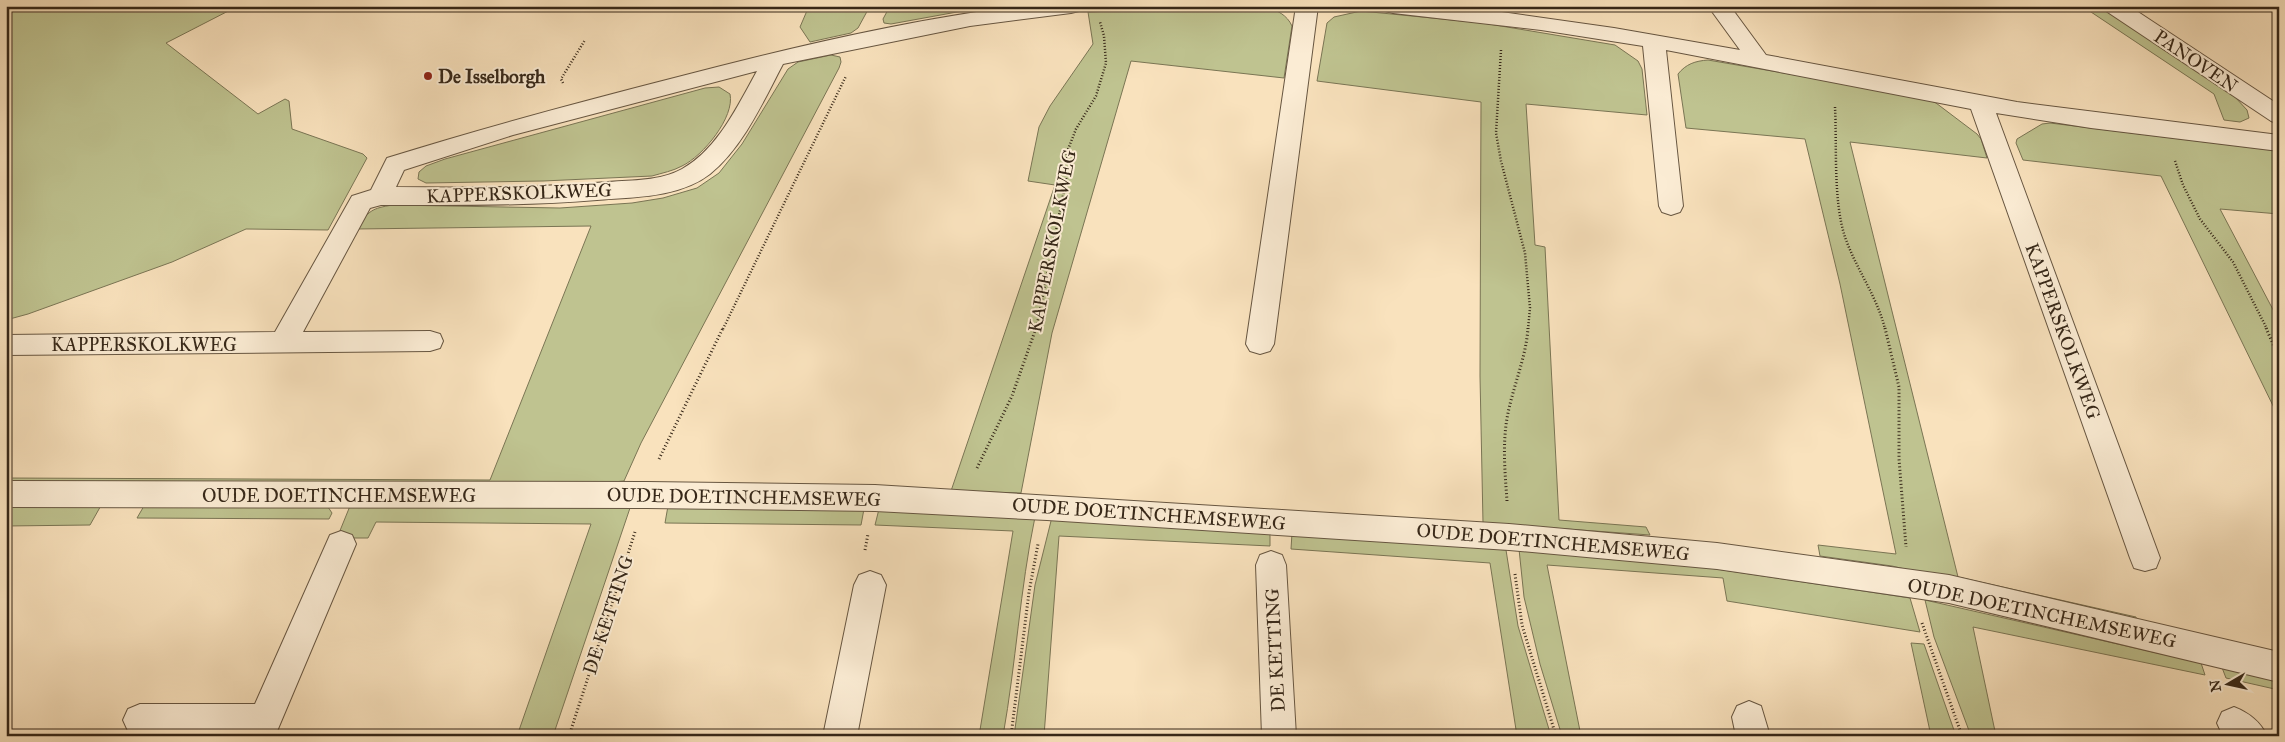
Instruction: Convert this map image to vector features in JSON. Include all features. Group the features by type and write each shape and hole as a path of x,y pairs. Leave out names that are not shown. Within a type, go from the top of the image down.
{"street":[{"path":"380,196 395,164 507,129 776,59 970,19 1071,6"},
{"path":"1260,344 1307,6"},
{"path":"1394,6 1506,18 1758,60 1981,104 2279,143"},
{"path":"1718,6 1758,60"},
{"name":"PANOVEN","path":"2114,6 2279,116"},
{"path":"1654,43 1671,206"},
{"name":"KAPPERSKOLKWEG","path":"283,343 361,202 380,196 556,196 653,187 682,179 700,168 719,150 776,59"},
{"name":"KAPPERSKOLKWEG","path":"1981,104 2145,558"},
{"name":"KAPPERSKOLKWEG","path":"6,345 430,341"},
{"name":"OUDE DOETINCHEMSEWEG","path":"6,494 647,495 875,498 1047,506 1509,537 1717,556 1948,589 2279,667"},
{"path":"140,720 261,728 342,544"},
{"name":"DE KETTING","path":"1271,565 1279,736"},
{"path":"840,736 870,585"}],"path":[{"name":"KAPPERSKOLKWEG","path":"970,503 976,470 1012,396 1035,332 1066,181 1067,152 1076,129 1096,96 1106,63 1104,36 1097,14"},
{"path":"1506,18 1500,60 1496,133 1501,161 1525,253 1530,308 1527,347 1508,414 1504,459 1509,537 1522,625 1556,736"},
{"path":"571,112 561,79 585,40"},
{"name":"DE KETTING","path":"568,736 647,495 669,436 863,41"},
{"path":"1832,74 1838,154 1839,202 1845,237 1881,313 1899,387 1899,459 1902,522 1911,584 1927,639 1962,736"},
{"path":"2165,129 2183,185 2200,219 2233,262 2279,358"},
{"path":"870,585 859,583 875,498"},
{"path":"1010,736 1018,695 1029,585 1047,506"}],"green space":[{"path":"22,6 238,6 166,43 258,114 285,99 289,101 292,129 363,154 367,158 328,230 246,229 172,262 28,314 6,320 6,12"},
{"path":"809,6 870,6 858,28 851,33 810,42 800,27"},
{"path":"890,6 990,6 891,24 884,23 883,19"},
{"path":"1249,6 1274,10 1287,19 1292,26 1284,78 1131,61 1052,333 1021,493 951,491 1055,185 1028,181 1039,127 1050,106 1093,44 1088,12"},
{"path":"2099,6 2235,97 2247,110 2249,118 2240,122 2224,120 2214,94 2088,10"},
{"path":"1361,11 1483,23 1615,45 1638,61 1642,69 1647,115 1526,104 1535,245 1545,247 1559,520 1646,527 1650,535 1483,523 1480,376 1481,102 1317,81 1327,23 1334,17"},
{"path":"831,55 840,57 839,68 641,443 624,481 567,486 6,485 6,478 490,480 591,226 356,229 364,218 375,209 393,205 560,208 632,203 663,198 697,188 719,173 742,144 788,69 798,62"},
{"path":"1708,60 1923,97 1936,103 1981,139 1987,158 1850,142 1958,577 2136,617 2138,624 1892,566 1820,556 1818,545 1896,554 1840,284 1805,139 1686,128 1678,74 1691,64"},
{"path":"719,87 730,94 728,114 723,124 699,154 682,166 667,172 652,176 543,181 426,183 418,179 419,172 426,166 445,159 705,88"},
{"path":"2050,123 2279,151 2279,214 2220,209 2279,321 2279,418 2161,176 2023,160 2016,143 2017,139 2042,124"},
{"path":"103,502 90,525 6,526 6,503"},
{"path":"144,506 328,507 332,513 329,519 137,518"},
{"path":"350,506 630,508 553,736 517,736 591,524 376,522 368,538 337,538"},
{"path":"668,506 864,509 861,525 665,523"},
{"path":"879,509 1035,517 1003,736 979,736 1013,531 875,525"},
{"path":"1052,517 1270,531 1270,546 1059,536 1044,736 1014,736 1035,585"},
{"path":"1292,533 1506,550 1518,626 1551,736 1517,736 1490,563 1291,549"},
{"path":"1519,549 1703,567 1910,598 1920,632 1727,601 1723,578 1547,565 1581,736 1562,736 1540,664 1524,597"},
{"path":"1925,600 2201,663 2205,675 1973,627 1996,736 1971,736 1934,637"},
{"path":"1911,643 1924,644 1956,736 1931,736"},
{"path":"2221,665 2279,679 2279,690 2226,678"}],"place":[{"name":"De Isselborgh","path":"428,76"}]}
